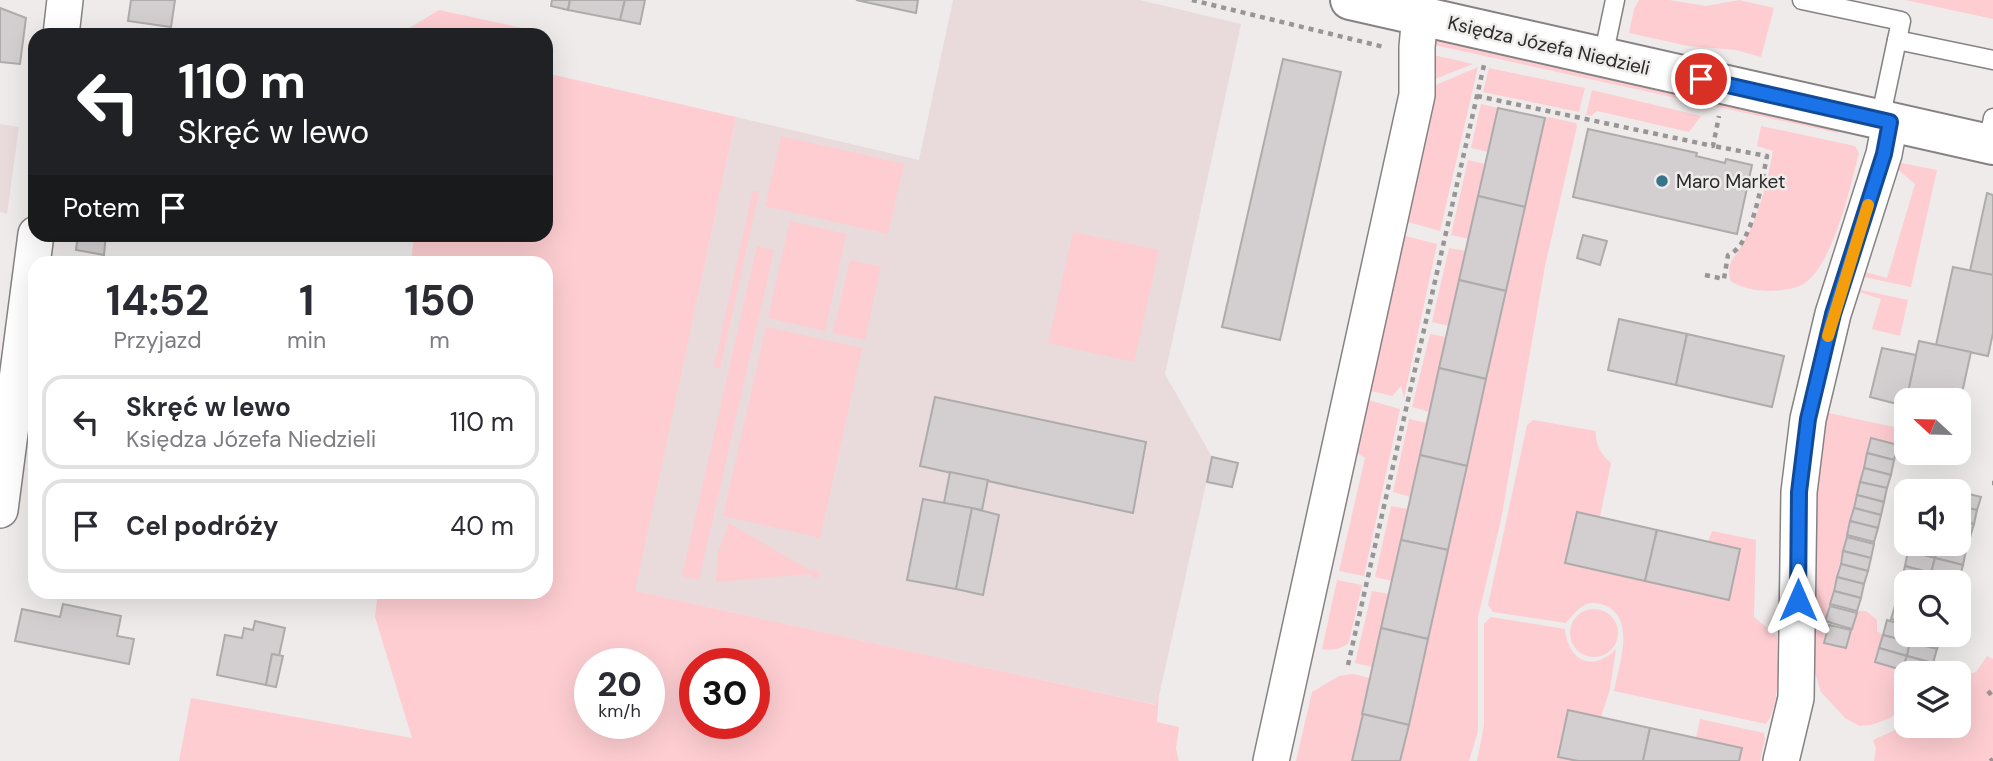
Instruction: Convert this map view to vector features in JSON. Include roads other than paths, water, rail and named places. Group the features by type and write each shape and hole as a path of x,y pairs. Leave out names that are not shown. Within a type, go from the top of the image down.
{"street":[{"path":"62,28 65,0"},
{"name":"Księdza Józefa Niedzieli","path":"1350,0 1885,121 1991,135"},
{"path":"1271,761 1417,95 1420,15"},
{"path":"1781,761 1796,698 1799,492 1808,419 1833,314 1884,154 1885,121"},
{"path":"0,510 18,328 28,276"}],"lane":[{"path":"1603,57 1615,0"},
{"path":"1802,0 1901,21 1885,121"},
{"path":"1897,40 1993,60"}],"place":[{"name":"Maro Market","path":"1662,181"}]}
